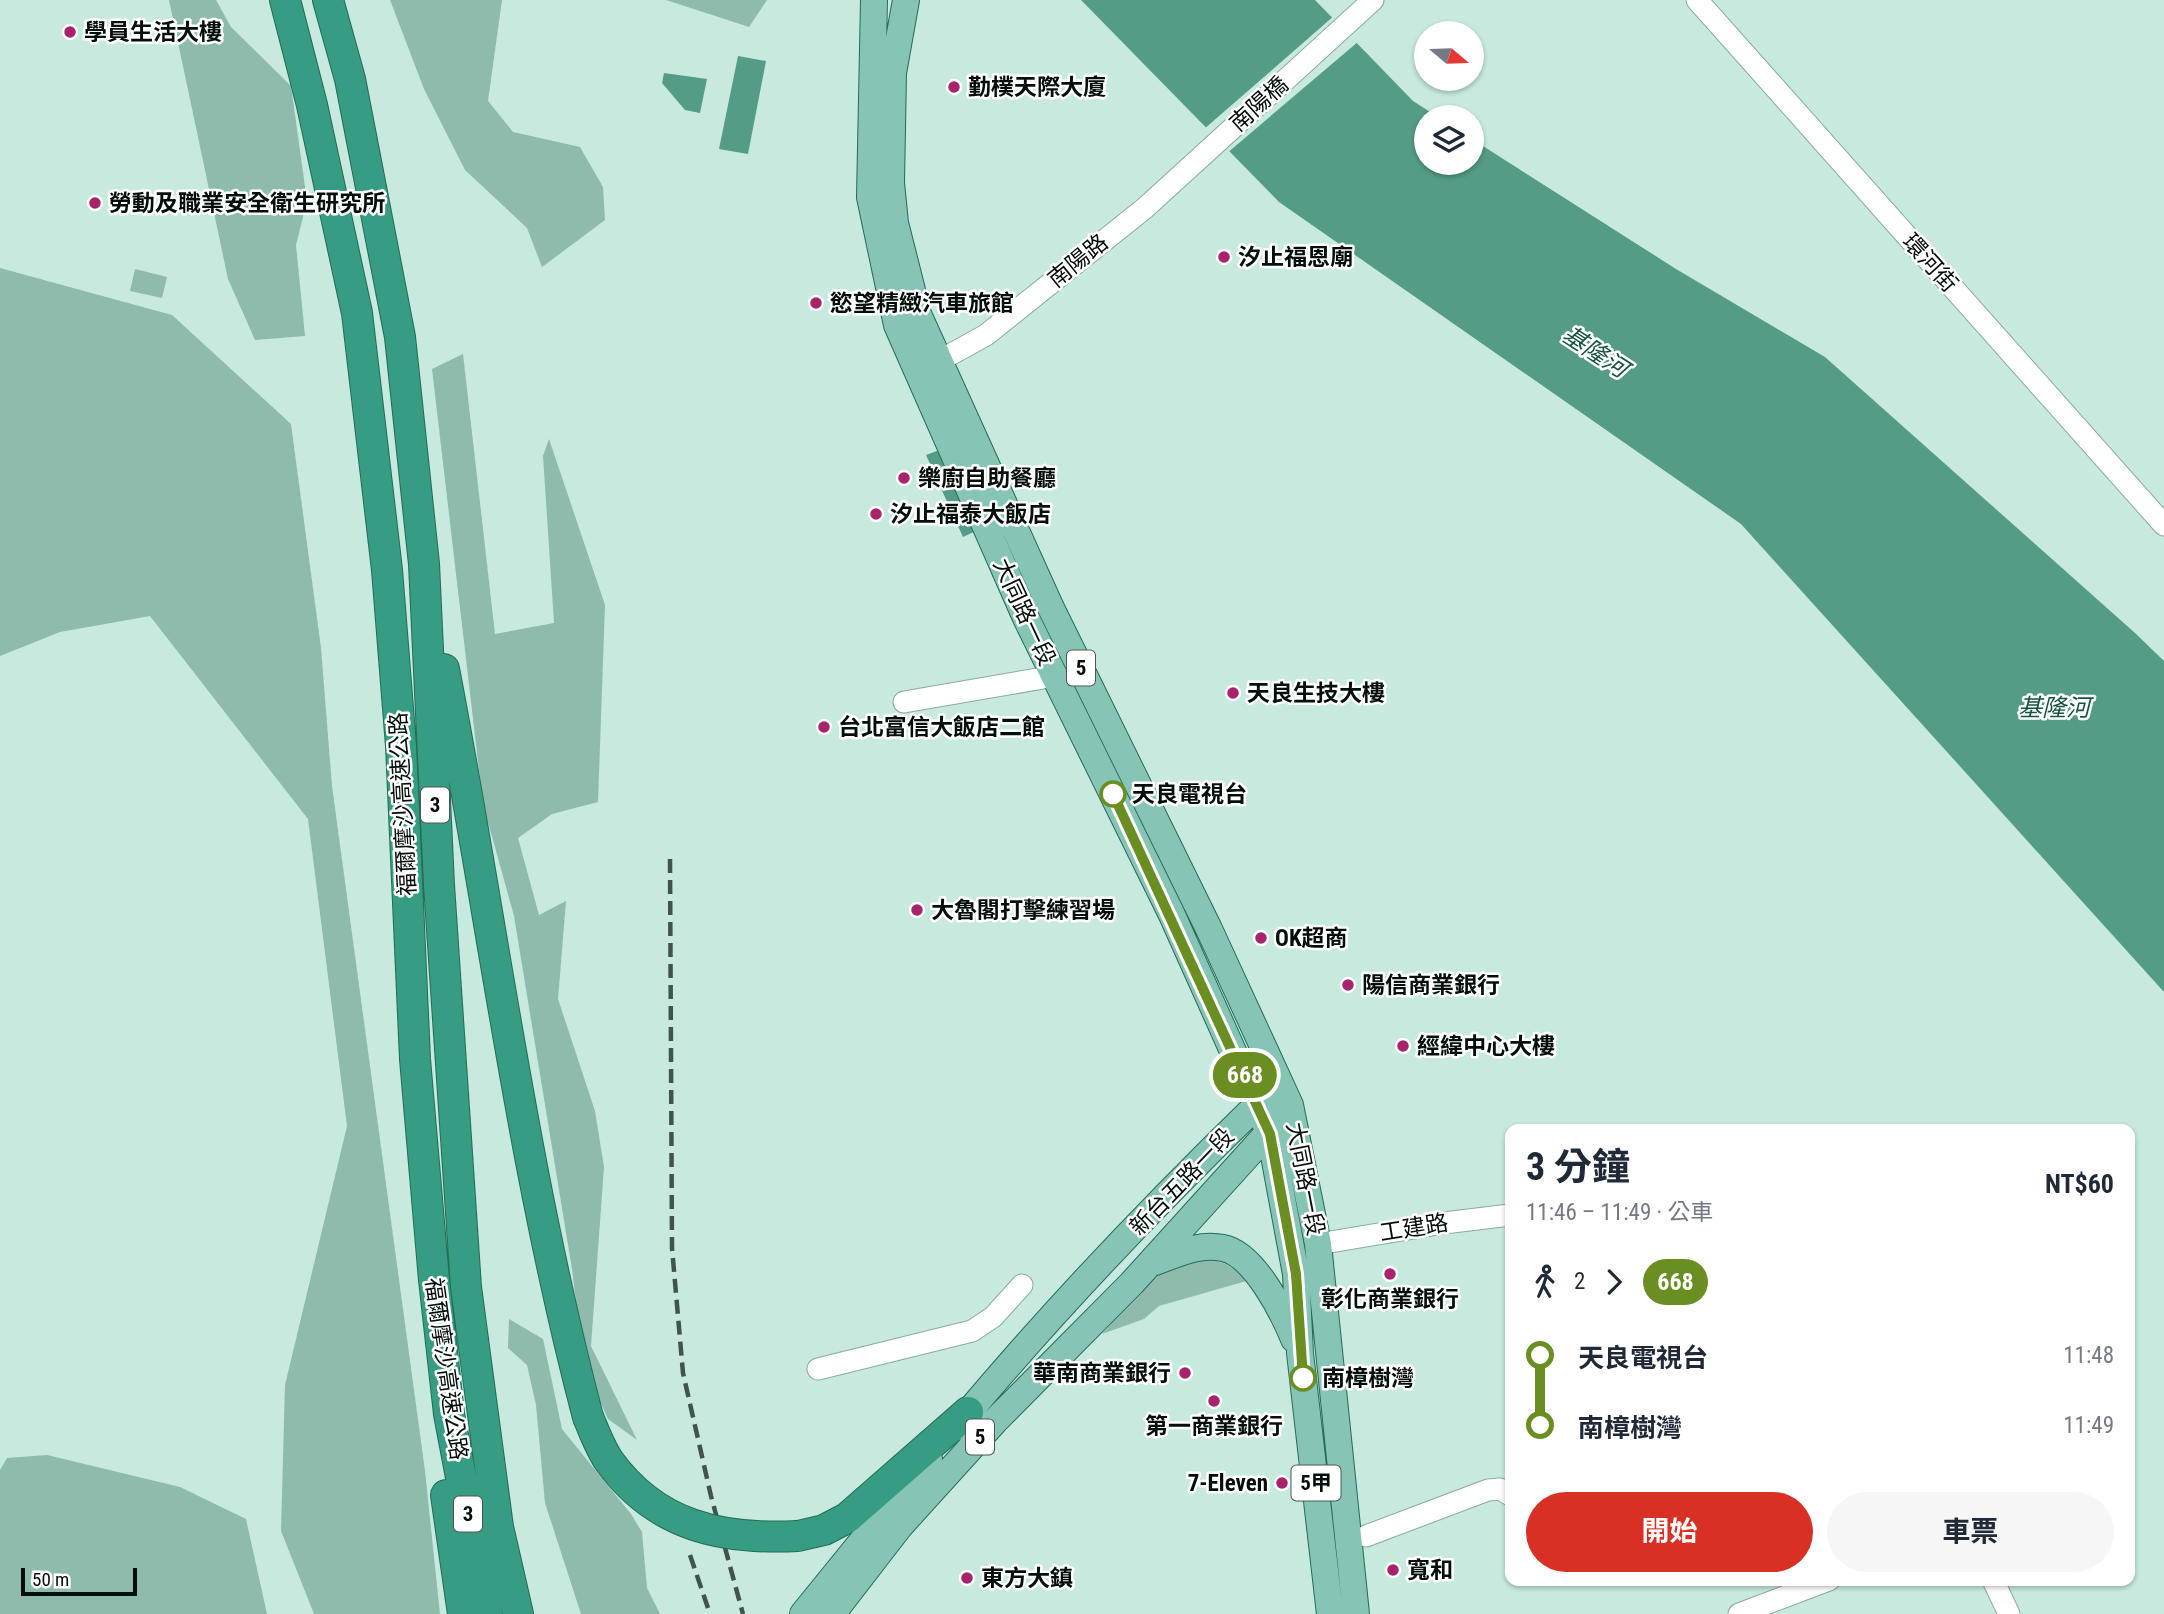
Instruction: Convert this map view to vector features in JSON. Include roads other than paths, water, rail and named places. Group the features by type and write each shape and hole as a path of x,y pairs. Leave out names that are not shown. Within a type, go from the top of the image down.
{"highway":[{"name":"福爾摩沙高速公路","path":"285,0 312,105 357,313 382,529 401,746 415,1059 434,1280 449,1414 487,1614"},
{"name":"福爾摩沙高速公路","path":"328,0 350,79 400,337 424,564 439,885 466,1287 498,1527 518,1614"},
{"path":"424,564 467,785 483,901 524,1124 568,1344 587,1418 607,1459 633,1491 667,1515 711,1532 752,1538 797,1536 824,1530 847,1518 968,1412"},
{"path":"449,1414 446,1502 463,1614"}],"main road":[{"name":"大同路一段","path":"874,0 870,197 897,325 916,373 1055,676 1142,854 1270,1134 1296,1274 1300,1353 1330,1614"},
{"name":"大同路一段","path":"906,0 893,73 891,183 895,223 918,314 1051,608 1209,929 1290,1105 1318,1244 1356,1614"},
{"path":"1258,1104 1290,1105"},
{"name":"新台五路一段","path":"823,1606 968,1412 1090,1278 1258,1104"},
{"name":"新台五路一段","path":"823,1606 900,1526 995,1420 1150,1263 1270,1134 1290,1105"},
{"path":"1150,1263 1194,1247 1224,1248 1240,1256 1258,1275 1283,1312 1300,1353"}],"street":[{"name":"南陽橋","path":"1145,208 1373,0"},
{"name":"環河街","path":"1697,0 2164,525"},
{"name":"南陽路","path":"916,373 986,335 1145,208"},
{"path":"904,702 1055,676"},
{"name":"工建路","path":"1318,1244 1505,1216"},
{"path":"818,1369 972,1331 993,1317 1022,1286"},
{"path":"1366,1536 1488,1490 1500,1489 1505,1492"},
{"path":"1320,1520 1345,1510"},
{"path":"1739,1614 1813,1586"},
{"path":"1996,1586 2009,1614"}],"water":[{"name":"基隆河","path":"1081,0 1315,0 1419,105 1414,105 1414,175 1484,175 1484,147 1676,269 1825,357 2135,633 2164,661 2164,992 1741,524 1279,202"},
{"path":"738,56 766,61 748,154 719,149"},
{"path":"664,73 707,79 700,113 685,110 662,83"},
{"path":"945,448 980,529 963,537 926,455"}],"railway":[{"path":"670,859 672,1248 683,1373 711,1496 743,1614"},
{"path":"690,1555 710,1614"}],"place":[{"name":"學員生活大樓","path":"70,32"},
{"name":"勤樸天際大廈","path":"954,87"},
{"name":"勞動及職業安全衛生研究所","path":"95,203"},
{"name":"汐止福恩廟","path":"1224,257"},
{"name":"慾望精緻汽車旅館","path":"816,303"},
{"name":"樂廚自助餐廳","path":"904,478"},
{"name":"汐止福泰大飯店","path":"876,514"},
{"name":"天良生技大樓","path":"1233,693"},
{"name":"台北富信大飯店二館","path":"824,727"},
{"name":"天良電視台","path":"1113,794"},
{"name":"大魯閣打擊練習場","path":"917,910"},
{"name":"OK超商","path":"1261,938"},
{"name":"陽信商業銀行","path":"1348,985"},
{"name":"經緯中心大樓","path":"1403,1046"},
{"name":"彰化商業銀行","path":"1390,1274"},
{"name":"華南商業銀行","path":"1185,1373"},
{"name":"南樟樹灣","path":"1303,1378"},
{"name":"第一商業銀行","path":"1214,1401"},
{"name":"7-Eleven","path":"1282,1483"},
{"name":"寬和","path":"1393,1570"},
{"name":"東方大鎮","path":"967,1578"}]}
